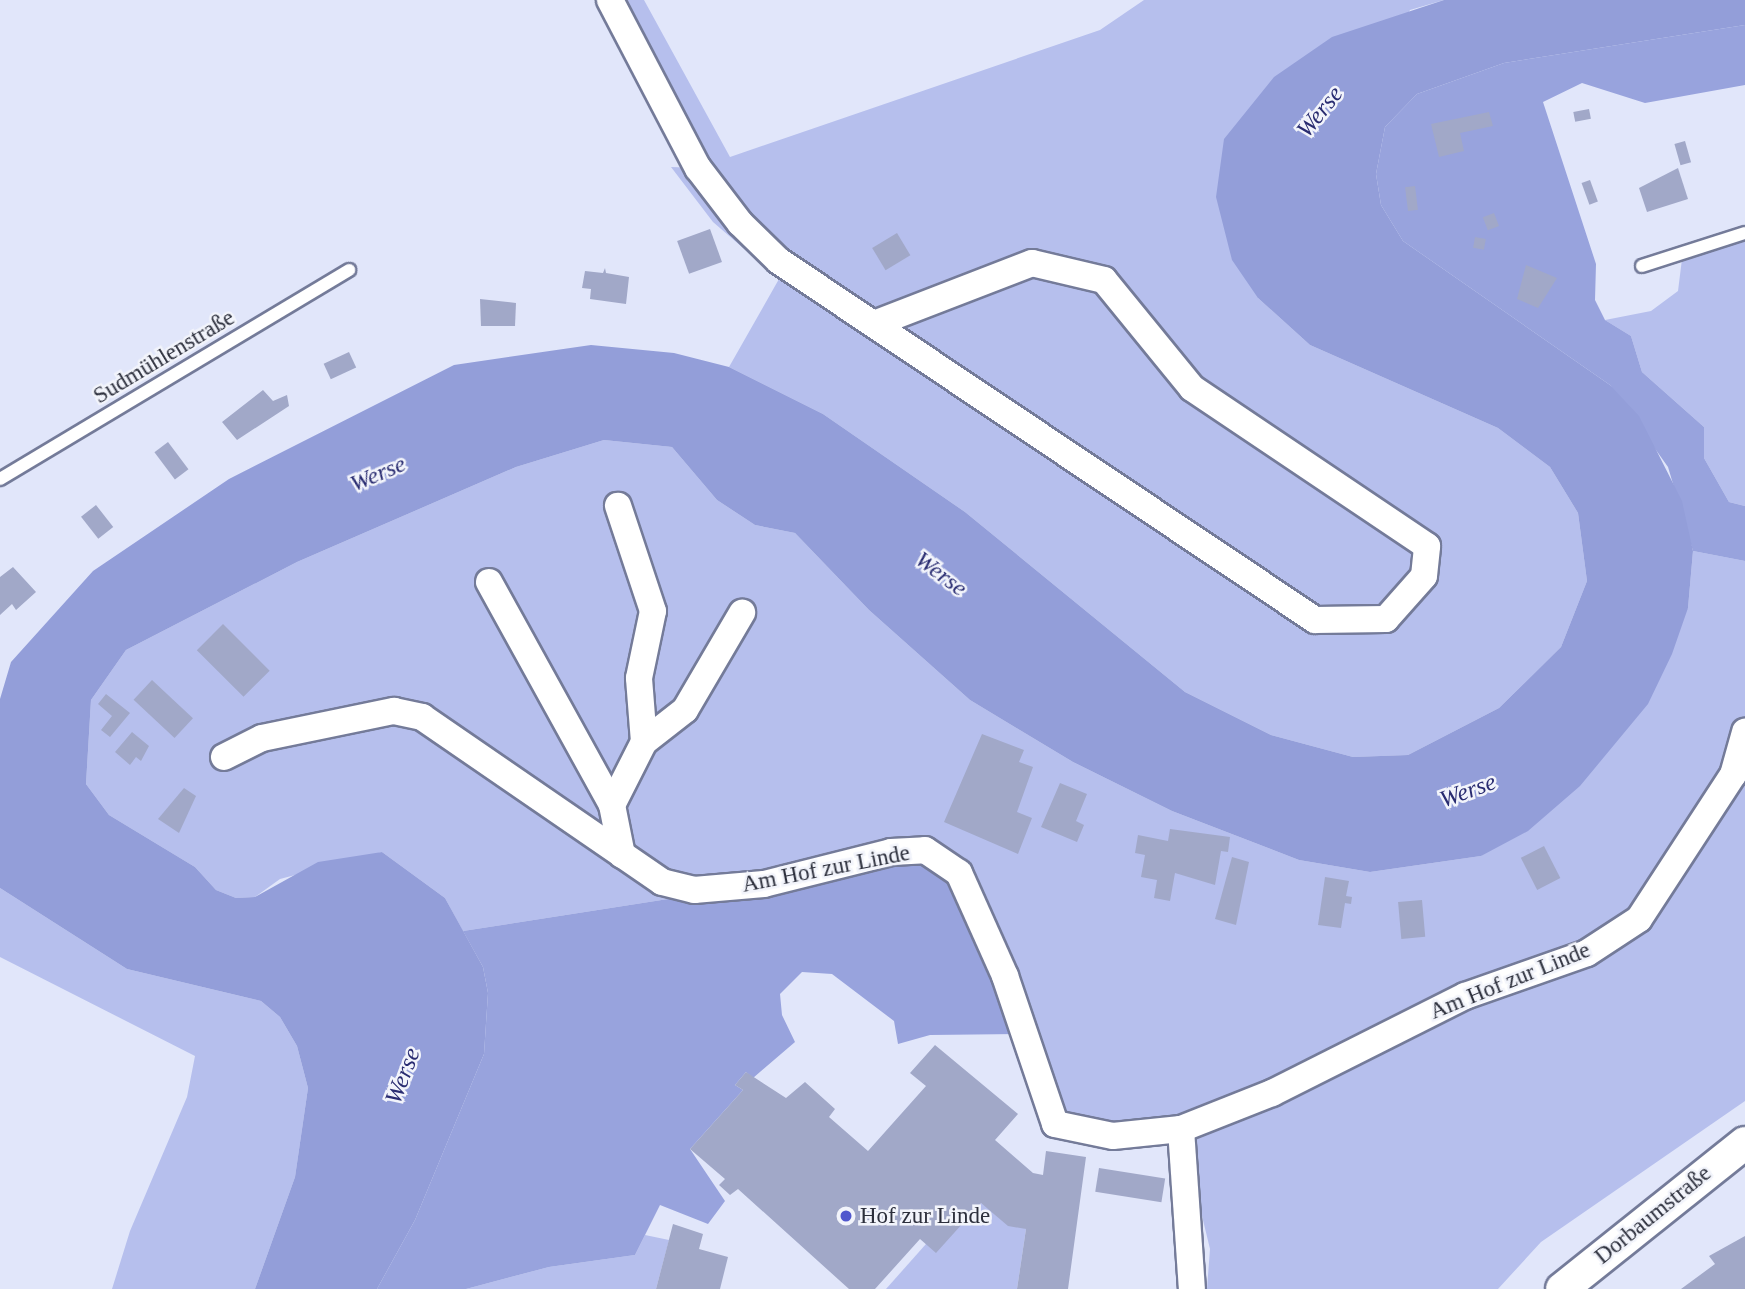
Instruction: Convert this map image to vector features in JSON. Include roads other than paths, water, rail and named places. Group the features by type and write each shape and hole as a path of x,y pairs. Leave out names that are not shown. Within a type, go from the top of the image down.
{"street":[{"path":"610,0 698,168 740,223 779,261 1315,620 1386,619 1424,576 1427,546 1192,388 1104,280 1032,263 874,324"},
{"path":"618,506 653,611 639,678 644,742"},
{"path":"488,582 612,805 622,855"},
{"path":"612,805 644,742 685,710 743,613"},
{"name":"Am Hof zur Linde","path":"224,757 261,738 394,711 422,717 662,882 694,890 764,884 891,852 925,850 959,873 1005,976 1055,1124 1113,1136 1181,1129 1272,1093 1465,996 1587,953 1639,919 1733,775 1745,732"},
{"path":"1181,1129 1192,1289"},
{"name":"Dorbaumstraße","path":"1562,1289 1745,1143"}],"lane":[{"path":"1642,267 1745,233"},
{"name":"Sudmühlenstraße","path":"0,480 349,270"}],"water":[{"name":"Werse","path":"1444,0 1745,0 1745,25 1504,63 1417,94 1385,127 1376,174 1381,205 1403,241 1610,385 1639,416 1682,501 1693,551 1688,608 1672,654 1648,704 1580,786 1528,831 1481,856 1370,872 1299,860 1172,811 1073,762 970,700 869,610 795,533 755,525 717,500 672,447 604,440 516,467 297,562 126,650 91,700 86,784 109,815 195,867 216,890 236,898 255,897 318,862 382,852 445,898 483,967 488,993 484,1054 415,1220 377,1289 255,1289 295,1177 308,1088 297,1046 280,1017 261,1001 127,969 0,888 0,699 11,662 93,571 229,479 454,365 591,345 674,353 729,367 823,414 965,512 1185,692 1271,735 1353,757 1408,755 1499,708 1561,647 1587,581 1578,513 1550,467 1498,428 1310,345 1258,298 1232,260 1216,197 1224,139 1274,77 1332,37"}],"place":[{"name":"Hof zur Linde","path":"846,1216"}]}
